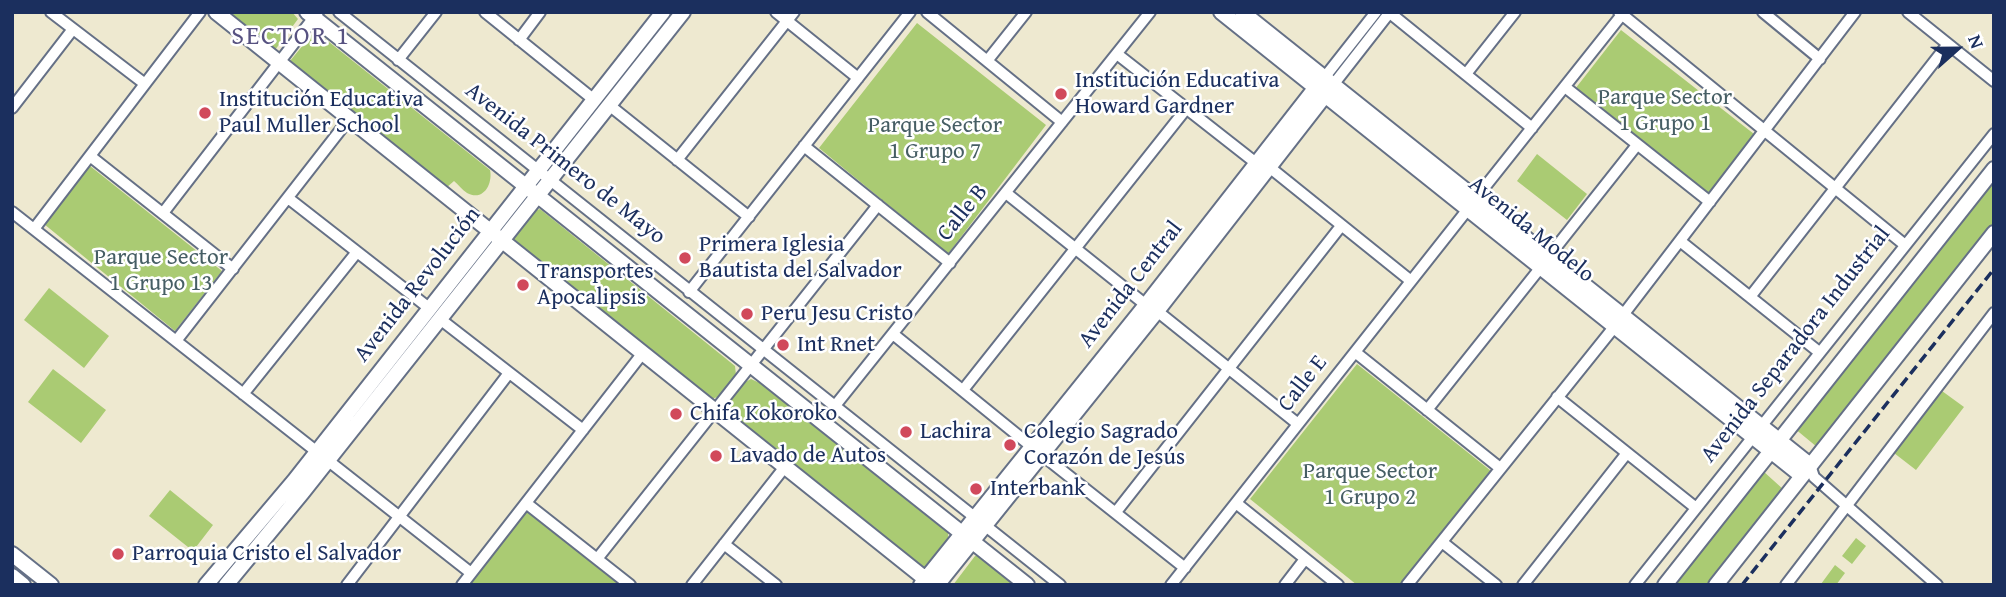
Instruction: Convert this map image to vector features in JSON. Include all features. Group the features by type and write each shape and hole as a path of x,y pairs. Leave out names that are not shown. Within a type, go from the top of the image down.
{"main road":[{"path":"216,12 929,583"},
{"name":"Avenida Revolución","path":"226,585 429,308 663,12"},
{"name":"Avenida Revolución","path":"206,585 440,319 683,12"},
{"name":"Avenida Modelo","path":"1221,12 1324,87 1809,473"},
{"name":"Avenida Modelo","path":"1242,12 1324,87"},
{"name":"Avenida Primero de Mayo","path":"313,14 524,187 1027,585"},
{"name":"Avenida Central","path":"929,583 1151,308 1324,87"},
{"name":"Avenida Separadora Industrial","path":"1665,585 1994,169"},
{"path":"1716,585 1809,473 1994,233"},
{"path":"12,554 51,585"},
{"path":"12,576 23,585"}],"street":[{"path":"51,12 145,84"},
{"path":"34,229 200,12"},
{"name":"Avenida Primero de Mayo","path":"339,12 1060,585"},
{"path":"398,60 436,12"},
{"path":"485,12 593,99"},
{"path":"519,40 540,12"},
{"path":"776,12 791,17 858,78"},
{"path":"689,292 910,12"},
{"path":"927,12 1062,122"},
{"path":"987,61 1026,12"},
{"name":"Calle B","path":"834,407 1150,12"},
{"name":"Avenida Central","path":"1324,87 1376,12"},
{"path":"1390,12 1532,128"},
{"name":"Avenida Central","path":"1324,87 1390,12"},
{"path":"1466,74 1515,12"},
{"path":"1763,12 1820,59"},
{"path":"1407,585 1619,321 1855,12"},
{"path":"1908,12 1994,81"},
{"path":"1622,13 1905,245"},
{"name":"Calle E","path":"1171,585 1622,13"},
{"path":"163,213 313,14"},
{"path":"677,160 791,17"},
{"path":"12,108 73,29"},
{"path":"1750,297 1948,44"},
{"path":"1117,54 1411,281"},
{"path":"1565,87 1710,202"},
{"path":"609,105 748,217"},
{"path":"963,390 1186,108"},
{"path":"176,341 349,120"},
{"name":"Avenida Separadora Industrial","path":"1635,585 1994,134"},
{"path":"1427,410 1637,145"},
{"path":"804,146 950,263"},
{"path":"90,156 233,269"},
{"path":"1006,193 1298,424"},
{"path":"288,198 429,308"},
{"path":"597,559 878,205"},
{"path":"12,212 471,573"},
{"path":"1116,512 1341,226"},
{"path":"1680,241 1819,352"},
{"path":"243,394 357,252"},
{"path":"1786,585 1994,313"},
{"path":"440,319 583,430"},
{"path":"893,334 1185,568"},
{"path":"1355,352 1500,468"},
{"path":"461,585 642,354"},
{"path":"346,585 509,373"},
{"path":"1557,397 1696,508"},
{"path":"1522,585 1627,453"},
{"path":"692,585 784,468"},
{"name":"Avenida Modelo","path":"1809,473 1937,585"},
{"path":"526,503 630,585"},
{"path":"1236,503 1338,585"},
{"path":"1442,542 1496,585"},
{"path":"724,544 776,585"},
{"path":"1285,585 1305,559"}],"green space":[{"path":"222,12 292,12 298,19 275,50"},
{"name":"Parque Sector 1 Grupo 7","path":"917,23 1046,125 948,254 819,148"},
{"name":"Parque Sector 1 Grupo 1","path":"1621,30 1754,134 1709,193 1575,89"},
{"path":"313,33 319,34 490,170 486,190 473,195 465,192 454,181 446,188 290,65 290,61"},
{"path":"1537,154 1587,194 1567,220 1517,181"},
{"name":"Parque Sector 1 Grupo 13","path":"90,166 222,271 175,331 44,224"},
{"path":"1994,182 1994,223 1817,447 1794,428"},
{"path":"540,209 735,366 736,375 718,397 707,400 513,242 513,238 534,211"},
{"path":"49,288 109,336 84,368 24,320"},
{"name":"Parque Sector 1 Grupo 2","path":"1357,364 1491,471 1401,585 1357,585 1250,499"},
{"path":"53,369 106,410 81,443 28,402"},
{"path":"751,379 764,385 948,533 945,547 928,567 917,564 726,412 736,393"},
{"path":"1942,391 1964,407 1916,470 1894,453"},
{"path":"1763,471 1784,490 1707,585 1673,585"},
{"path":"170,490 213,525 193,551 149,516"},
{"path":"527,510 620,585 467,585"},
{"path":"1856,538 1866,546 1852,564 1842,556"},
{"path":"978,555 1016,585 953,585"},
{"path":"1835,565 1845,573 1836,585 1821,584"}],"railway":[{"path":"1742,585 1994,269"}],"place":[{"name":"Institución Educativa Howard Gardner","path":"1061,94"},
{"name":"Institución Educativa Paul Muller School","path":"205,113"},
{"name":"Primera Iglesia Bautista del Salvador","path":"685,258"},
{"name":"Transportes Apocalipsis","path":"523,285"},
{"name":"Peru Jesu Cristo","path":"747,314"},
{"name":"Int Rnet","path":"783,345"},
{"name":"Chifa Kokoroko","path":"676,414"},
{"name":"Lachira","path":"906,432"},
{"name":"Colegio Sagrado Corazón de Jesús","path":"1010,445"},
{"name":"Lavado de Autos","path":"716,456"},
{"name":"Interbank","path":"976,489"},
{"name":"Parroquia Cristo el Salvador","path":"118,554"}],"district":[{"name":"SECTOR 1","path":"291,37"}]}
